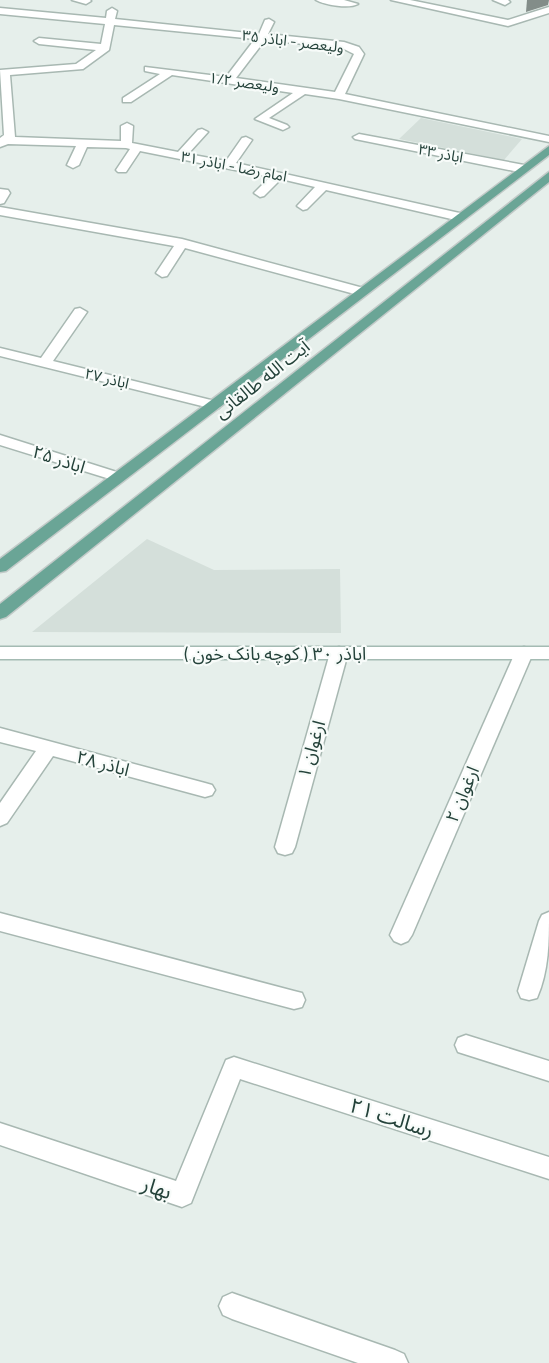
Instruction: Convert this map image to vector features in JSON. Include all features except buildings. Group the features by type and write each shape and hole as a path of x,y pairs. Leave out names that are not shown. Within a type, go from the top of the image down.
{"main road":[{"name":"آیت الله طالقانی","path":"0,567 549,149"},
{"name":"آیت الله طالقانی","path":"0,613 549,176"}],"street":[{"path":"77,0 86,1"},
{"path":"321,0 356,2"},
{"path":"396,0 508,23 549,10"},
{"path":"340,13 356,2"},
{"path":"2,142 10,136 3,73 79,67 105,48 112,9"},
{"name":"ولیعصر - اباذر ۳۵","path":"0,11 208,27 262,37 344,45 355,49 359,54 339,96"},
{"path":"230,79 262,37 269,22"},
{"path":"344,45 348,31"},
{"path":"39,41 105,48"},
{"name":"ولیعصر ۱/۲","path":"149,69 339,96"},
{"path":"127,100 170,72"},
{"path":"283,127 261,118 303,90"},
{"path":"339,96 549,139"},
{"path":"122,170 131,146 127,126"},
{"path":"180,156 202,132"},
{"name":"اباذر ۳۳","path":"359,137 524,169"},
{"path":"230,165 246,140"},
{"name":"امام رضا - اباذر ۳۱","path":"2,142 131,146 279,175 460,217"},
{"path":"73,165 83,143"},
{"path":"260,193 279,175"},
{"path":"303,206 324,185"},
{"path":"0,193 4,193 0,200"},
{"path":"0,211 182,243 362,292"},
{"path":"162,273 182,243"},
{"path":"45,363 80,312"},
{"name":"اباذر ۲۷","path":"0,352 214,405"},
{"name":"اباذر ۲۵","path":"0,440 118,477"},
{"name":"اباذر ۳۰ ( کوچه بانک خون )","path":"0,653 549,652"},
{"name":"ارغوان ۱","path":"285,847 339,653"},
{"name":"ارغوان ۲","path":"401,935 524,653"},
{"name":"اباذر ۲۸","path":"0,735 205,790"},
{"path":"0,818 48,748"},
{"path":"529,990 549,921"},
{"path":"0,922 294,1000"},
{"path":"466,1045 549,1071"},
{"name":"بهار","path":"0,1134 182,1195 234,1067"},
{"name":"رسالت ۲۱","path":"234,1067 549,1168"},
{"path":"232,1306 395,1363"}],"shaded area":[{"path":"421,118 522,139 504,160 399,139"},
{"path":"147,539 214,570 340,569 341,633 32,632"}]}
